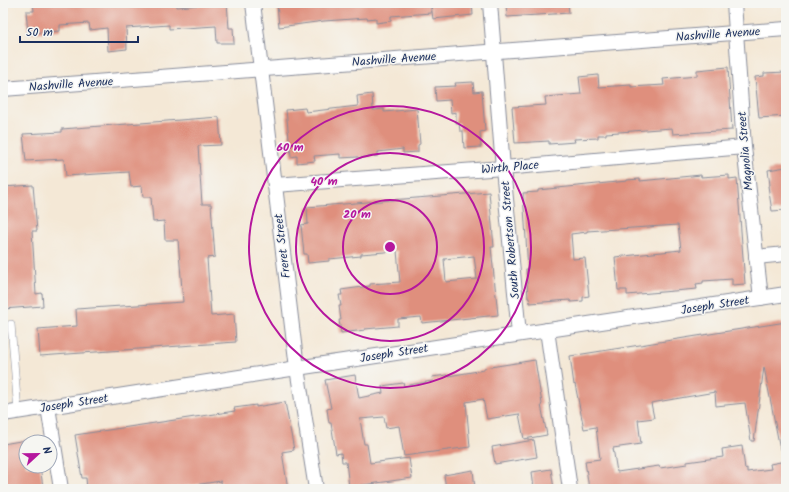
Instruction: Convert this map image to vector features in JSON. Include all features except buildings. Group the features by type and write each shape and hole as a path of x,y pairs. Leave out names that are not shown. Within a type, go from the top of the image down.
{"street":[{"name":"Freret Street","path":"253,3 297,368 316,489"},
{"name":"South Robertson Street","path":"490,3 503,168 519,334"},
{"name":"Magnolia Street","path":"734,3 744,147 762,298"},
{"name":"Nashville Avenue","path":"3,89 786,29"},
{"name":"Wirth Place","path":"275,185 503,168 744,147"},
{"path":"756,257 786,254"},
{"name":"Joseph Street","path":"3,414 786,294"},
{"path":"547,330 570,489"},
{"path":"48,407 61,489"}],"lane":[{"path":"11,324 18,412"}]}
